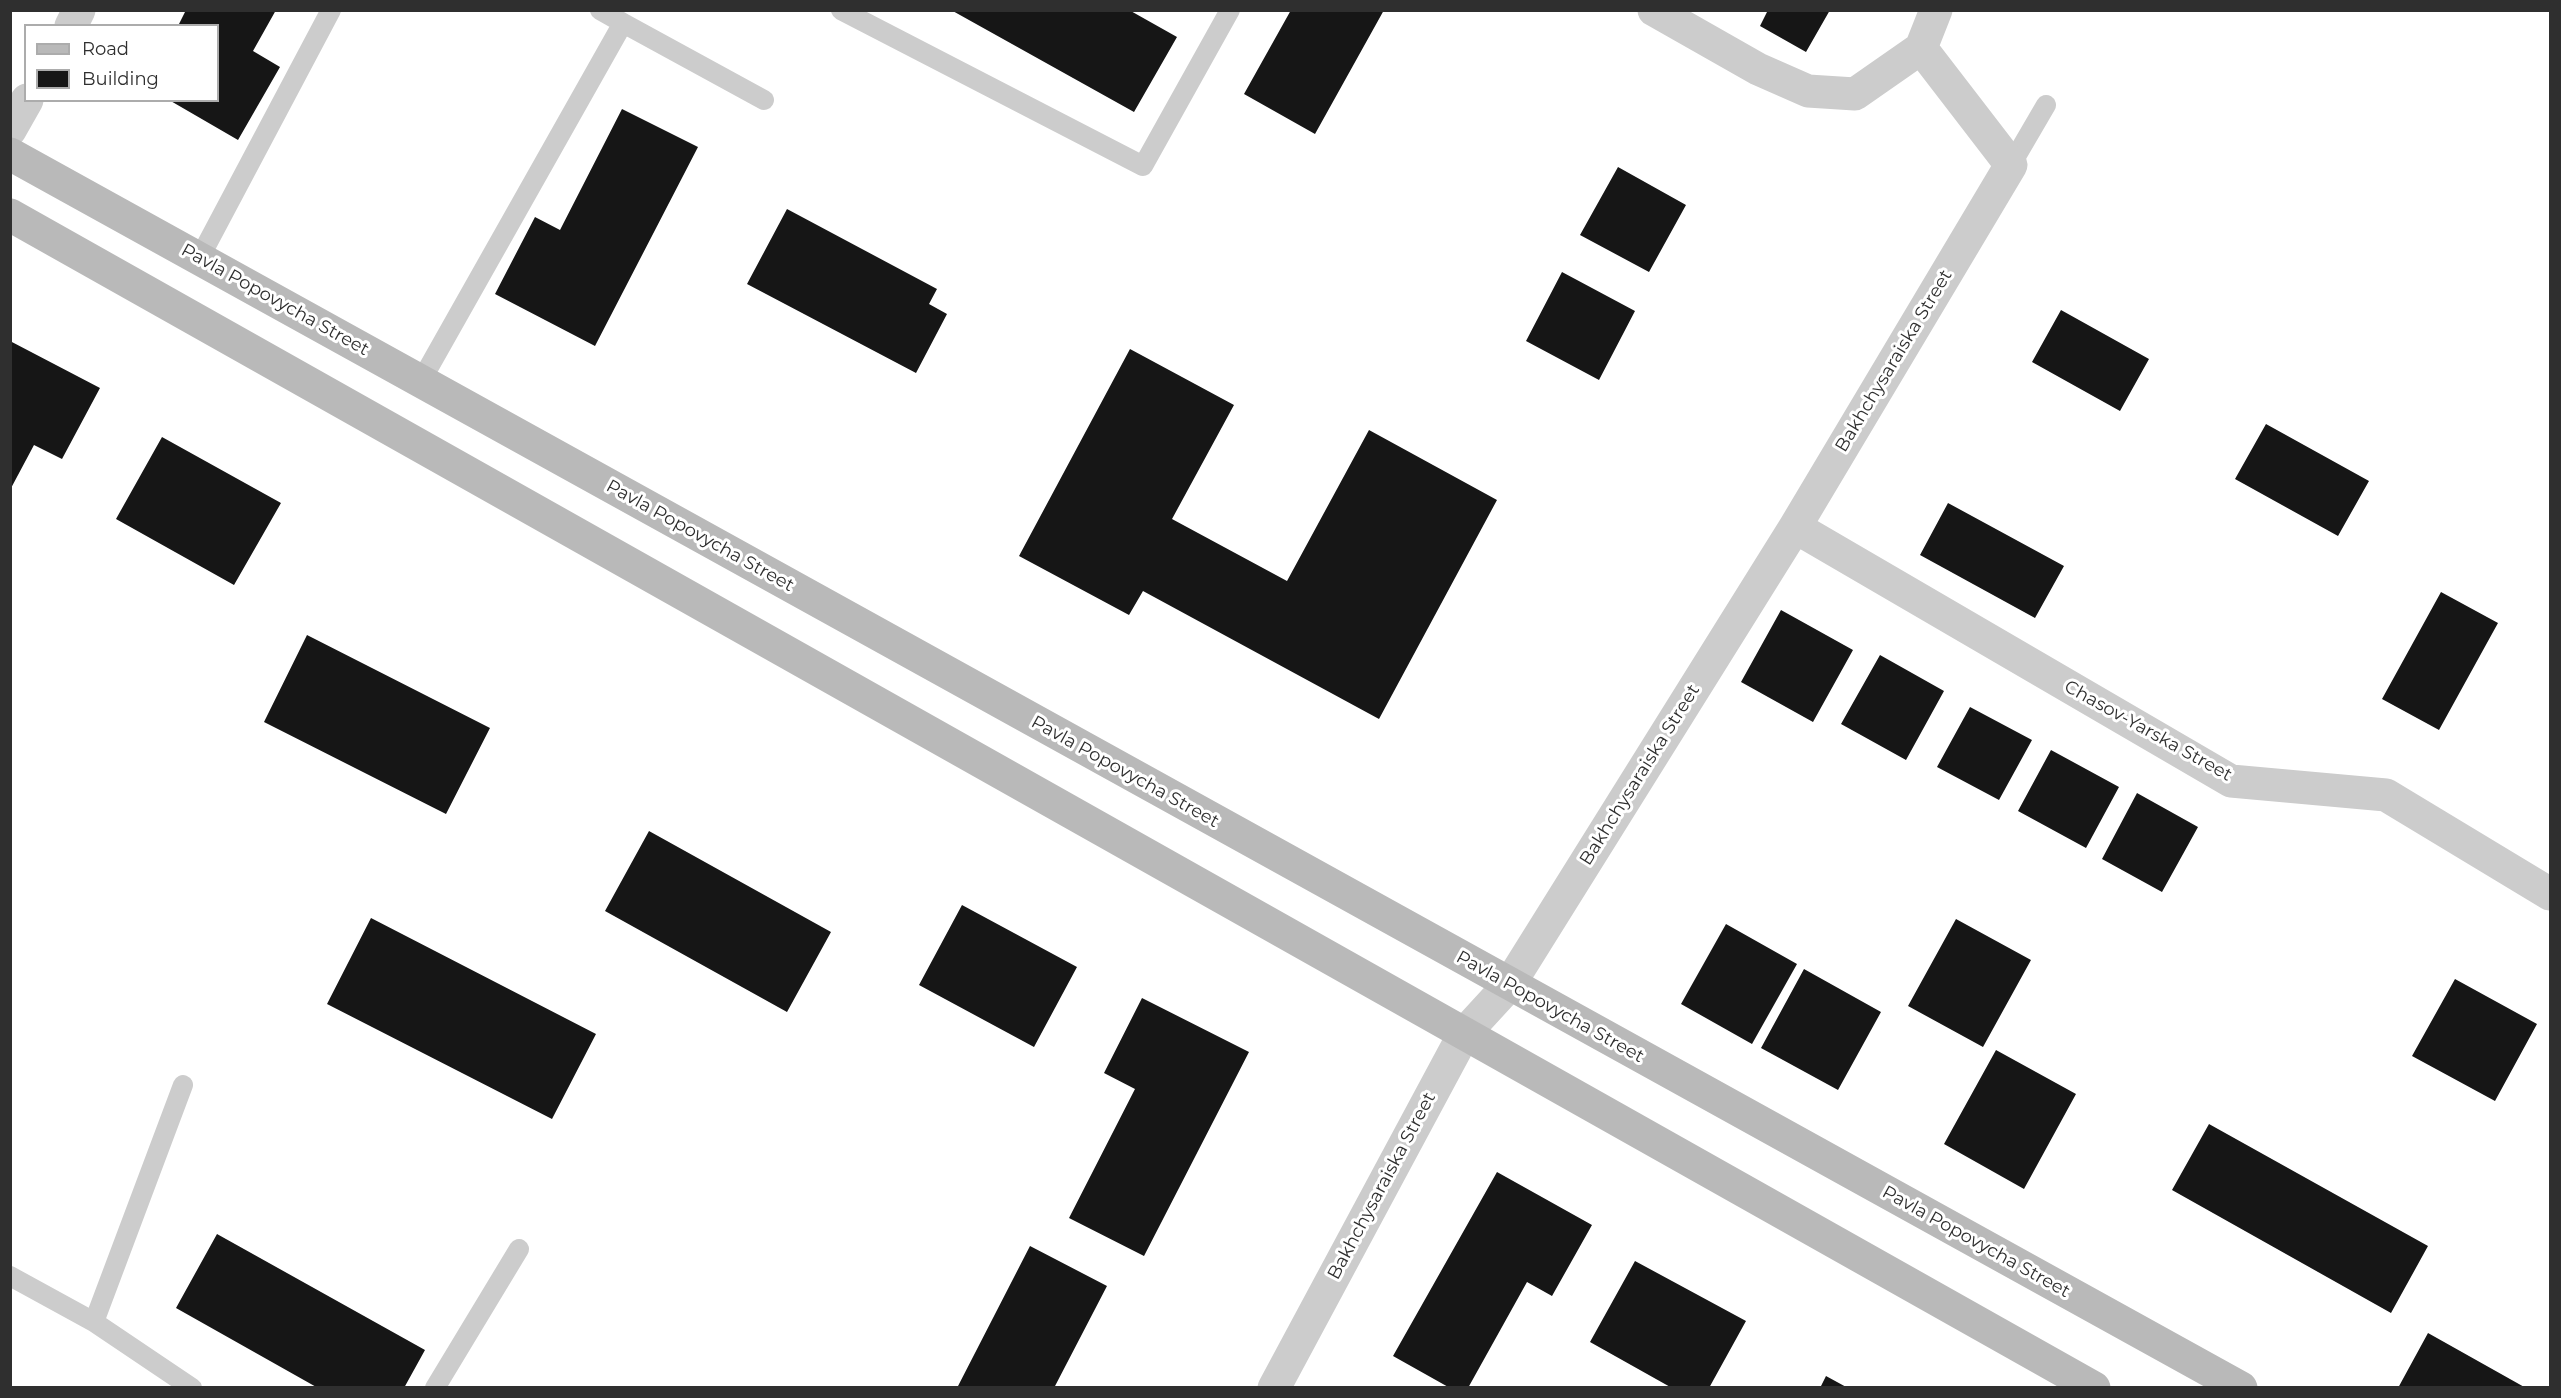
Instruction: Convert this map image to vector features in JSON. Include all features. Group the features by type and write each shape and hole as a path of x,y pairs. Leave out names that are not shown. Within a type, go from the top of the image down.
{"main road":[{"name":"Pavla Popovycha Street","path":"10,154 2241,1388"},
{"path":"10,215 2094,1388"}],"street":[{"path":"72,24 79,10"},
{"path":"1654,10 1758,69 1808,91 1855,94 1921,48 1936,10"},
{"path":"1921,48 2011,165"},
{"path":"10,130 26,102"},
{"name":"Bakhchysaraiska Street","path":"1274,1388 1464,1034 1509,984 1795,527 2011,165"},
{"name":"Chasov-Yarska Street","path":"1795,527 2231,781 2386,795 2550,894"}],"lane":[{"path":"199,259 331,10"},
{"path":"600,10 764,100"},
{"path":"841,10 1143,166 1230,10"},
{"path":"421,381 623,23"},
{"path":"2011,165 2046,105"},
{"path":"94,1323 183,1085"},
{"path":"435,1388 519,1249"},
{"path":"10,1276 94,1323 192,1388"}],"building":[{"path":"186,10 276,10 253,51 280,67 238,140 172,102 219,102 219,24 179,24"},
{"path":"951,10 1129,10 1177,37 1134,112"},
{"path":"1291,10 1384,10 1315,134 1244,94"},
{"path":"1768,10 1830,10 1806,52 1760,26"},
{"path":"622,109 698,147 595,346 495,294 535,217 560,230"},
{"path":"1618,167 1686,205 1649,272 1580,235"},
{"path":"787,209 937,289 929,304 947,314 916,373 747,284"},
{"path":"1562,272 1635,311 1599,380 1526,341"},
{"path":"2061,310 2149,359 2120,411 2032,362"},
{"path":"10,341 100,388 62,459 34,445 10,490"},
{"path":"1130,349 1234,405 1172,519 1287,581 1369,430 1497,500 1379,719 1143,591 1129,615 1019,556"},
{"path":"2266,424 2369,481 2338,536 2235,479"},
{"path":"162,437 281,503 234,585 116,519"},
{"path":"1948,503 2064,566 2035,618 1920,555"},
{"path":"2441,592 2498,623 2439,730 2382,699"},
{"path":"1781,610 1853,650 1813,722 1741,682"},
{"path":"307,635 490,728 446,814 264,722"},
{"path":"1880,655 1944,691 1906,760 1841,724"},
{"path":"1970,707 2032,740 1999,800 1937,767"},
{"path":"2051,750 2119,787 2086,848 2018,811"},
{"path":"2137,793 2198,827 2162,892 2102,859"},
{"path":"649,831 831,932 787,1012 605,911"},
{"path":"962,905 1077,967 1034,1047 919,985"},
{"path":"371,918 596,1034 552,1119 327,1004"},
{"path":"1956,919 2031,960 1983,1047 1908,1006"},
{"path":"1726,924 1797,964 1752,1044 1681,1004"},
{"path":"1804,969 1881,1012 1838,1090 1761,1048"},
{"path":"2455,979 2537,1024 2495,1101 2412,1056"},
{"path":"1142,998 1249,1052 1144,1256 1069,1218 1135,1089 1104,1073"},
{"path":"1996,1050 2076,1094 2024,1189 1944,1144"},
{"path":"2209,1124 2428,1246 2391,1313 2172,1190"},
{"path":"1497,1172 1592,1225 1552,1296 1527,1282 1468,1388 1450,1388 1393,1356"},
{"path":"217,1234 425,1350 404,1388 318,1388 176,1308"},
{"path":"1030,1246 1107,1286 1054,1388 957,1388"},
{"path":"1635,1261 1746,1321 1709,1388 1672,1388 1590,1342"},
{"path":"2428,1333 2526,1388 2398,1388"},
{"path":"1826,1376 1848,1388 1820,1388"}]}
